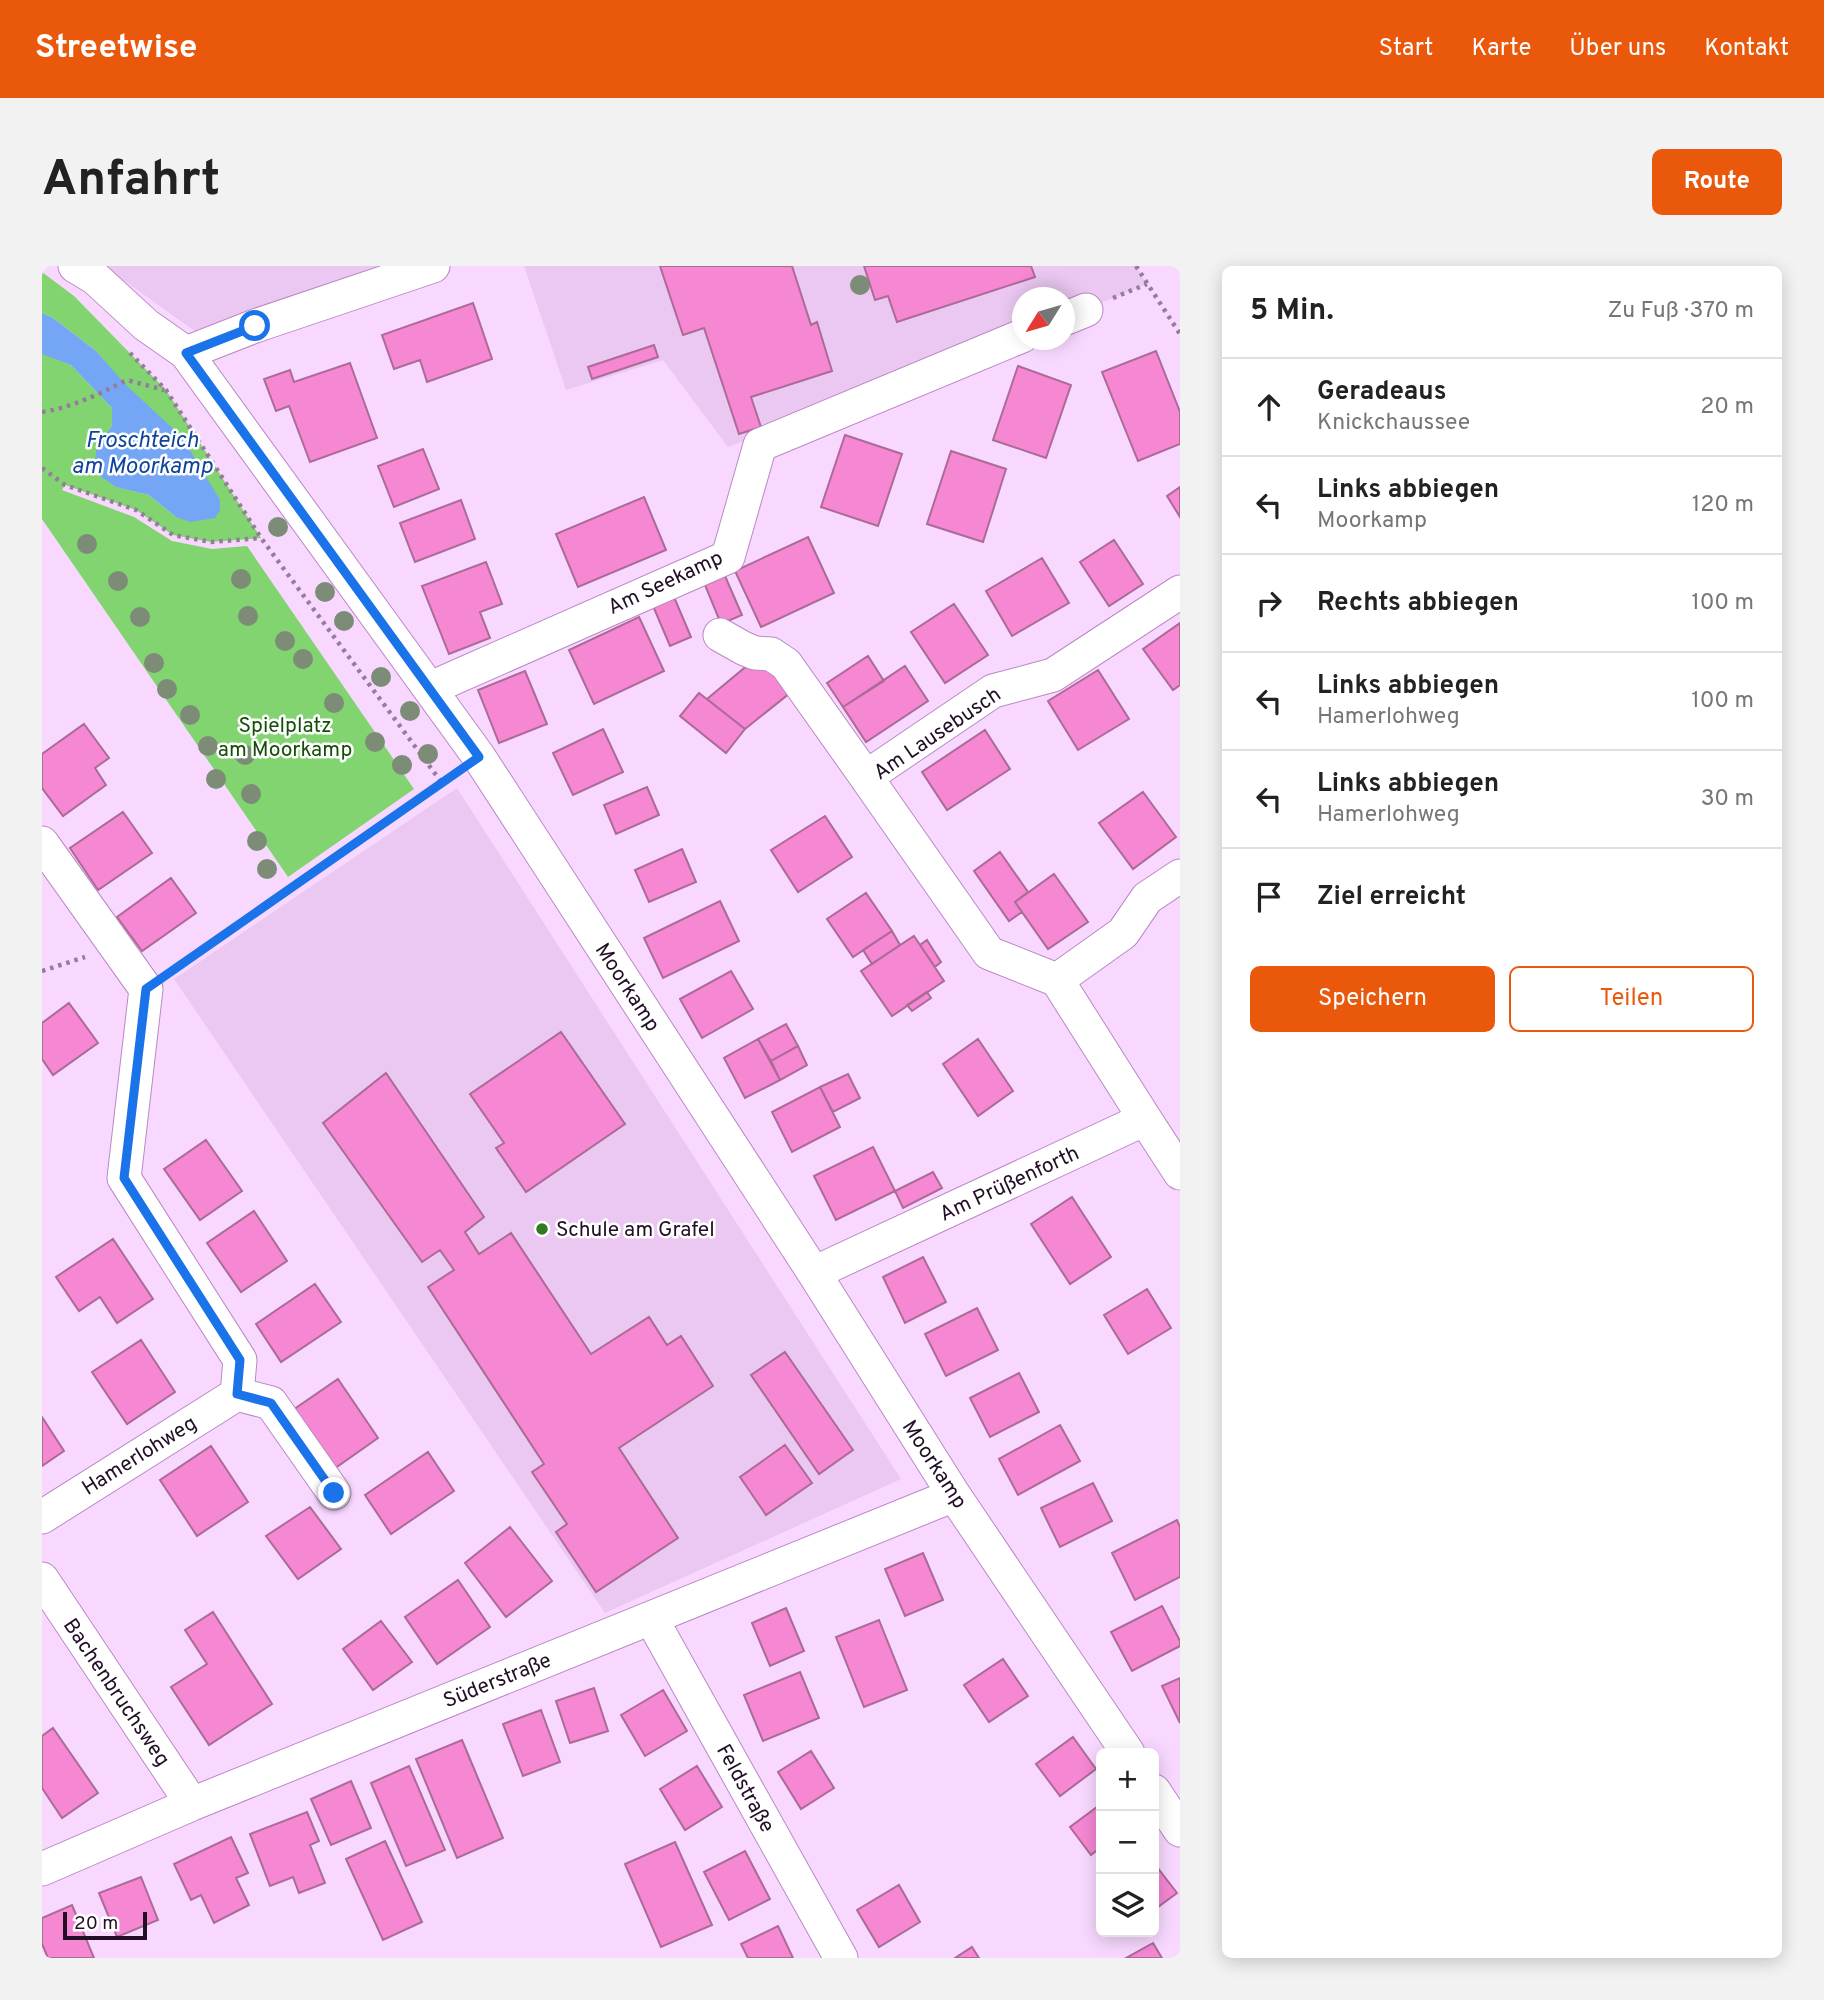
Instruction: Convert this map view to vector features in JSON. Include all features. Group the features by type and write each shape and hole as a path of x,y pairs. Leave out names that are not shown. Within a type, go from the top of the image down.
{"street":[{"name":"Moorkamp","path":"75,266 95,278 146,325 186,353 431,688 479,757 814,1273 954,1495 1125,1748"},
{"path":"186,353 255,326 433,266"},
{"name":"Am Seekamp","path":"431,688 728,557 760,445 1012,341"},
{"name":"Am Lausebusch","path":"1057,980 989,953 866,777 993,691 1053,675 1180,592"},
{"path":"720,635 755,653 771,654 786,664 866,777"},
{"path":"42,844 146,989 124,1178 240,1360 237,1394 271,1403 334,1493"},
{"path":"1180,876 1147,898 1124,933 1057,980 1180,1173"},
{"name":"Am Prüßenforth","path":"814,1273 1145,1119"},
{"name":"Hamerlohweg","path":"42,1517 237,1394"},
{"name":"Süderstraße","path":"42,1869 192,1804 954,1495"},
{"name":"Bachenbruchsweg","path":"42,1579 192,1804"},
{"name":"Feldstraße","path":"651,1618 841,1958"},
{"path":"1159,1798 1180,1830"}],"path":[{"path":"1136,266 1180,334"},
{"path":"1075,314 1147,284"},
{"path":"42,412 58,410 94,397 127,380 166,390 261,538 442,783"},
{"path":"42,468 65,485 136,510 173,535 211,541 261,538"},
{"path":"146,989 479,757"},
{"path":"42,971 116,947"}],"shaded area":[{"path":"104,266 394,266 196,332"},
{"path":"524,266 1136,266 1147,284 1075,314 1075,287 1012,287 1012,338 728,447 663,360 566,390"},
{"name":"Schule am Grafel","path":"457,788 901,1479 605,1613 174,979"}],"green space":[{"name":"Spielplatz am Moorkamp","path":"42,272 74,296 166,390 261,538 211,542 173,535 136,510 65,485 62,490 134,517 172,541 212,549 247,546 414,789 288,877 42,519 42,354 71,365 112,408 112,426 97,445 117,487 149,495 176,517 125,385 96,351 53,318 42,313"}],"water":[{"name":"Froschteich am Moorkamp","path":"42,313 53,318 96,351 126,385 182,437 220,500 220,510 215,518 191,522 176,517 149,495 116,487 100,476 95,460 97,445 112,426 112,408 71,365 42,354"}],"building":[{"path":"660,266 792,266 811,325 817,322 832,371 751,397 761,427 739,434 704,328 683,335"},
{"path":"864,266 1031,266 1035,277 897,322 888,296 875,300"},
{"path":"473,303 492,359 427,382 420,360 394,369 382,335"},
{"path":"654,345 658,357 592,379 588,367"},
{"path":"1156,351 1180,412 1180,444 1138,461 1102,372"},
{"path":"350,363 377,438 310,462 289,406 276,411 264,379 290,370 294,382"},
{"path":"1018,366 1071,385 1046,458 993,440"},
{"path":"845,435 902,454 878,526 821,507"},
{"path":"423,449 439,489 394,507 378,466"},
{"path":"951,451 1006,469 983,542 927,524"},
{"path":"1180,487 1180,517 1167,496"},
{"path":"644,497 666,550 578,587 556,534"},
{"path":"461,500 475,539 415,562 400,523"},
{"path":"808,537 834,593 761,627 735,571"},
{"path":"1114,540 1143,584 1109,606 1080,562"},
{"path":"1042,558 1069,603 1012,636 986,591"},
{"path":"486,562 502,604 480,612 490,638 449,654 422,586"},
{"path":"725,576 742,615 721,624 705,585"},
{"path":"674,597 691,637 670,646 653,606"},
{"path":"954,604 988,655 945,683 911,632"},
{"path":"639,617 664,671 594,704 569,650"},
{"path":"1180,623 1180,685 1173,690 1143,649"},
{"path":"761,654 790,693 745,729 707,699"},
{"path":"868,656 884,681 843,707 827,683"},
{"path":"905,666 928,701 866,742 843,707"},
{"path":"1098,670 1129,719 1078,750 1048,701"},
{"path":"525,671 547,724 499,743 478,690"},
{"path":"699,693 745,729 726,753 680,716"},
{"path":"84,724 109,758 95,768 106,785 63,816 42,788 42,754"},
{"path":"603,729 623,772 573,795 553,753"},
{"path":"985,730 1010,769 947,810 922,772"},
{"path":"647,787 659,815 616,834 604,805"},
{"path":"1143,792 1176,837 1133,869 1099,823"},
{"path":"123,812 152,853 98,890 70,848"},
{"path":"825,816 852,857 798,892 771,850"},
{"path":"682,849 696,882 649,902 635,870"},
{"path":"1000,852 1028,892 1015,902 1022,912 1009,921 974,871"},
{"path":"1054,874 1088,922 1048,949 1015,902"},
{"path":"171,878 196,913 142,951 117,917"},
{"path":"866,893 892,931 853,957 827,919"},
{"path":"720,901 739,941 663,978 644,938"},
{"path":"892,931 900,945 872,964 863,950"},
{"path":"914,936 944,981 892,1016 861,971"},
{"path":"927,940 941,962 935,967 920,945"},
{"path":"731,971 753,1009 702,1038 680,999"},
{"path":"927,992 931,998 912,1011 907,1005"},
{"path":"69,1003 98,1043 53,1075 42,1059 42,1023"},
{"path":"786,1024 798,1046 771,1061 758,1039"},
{"path":"561,1032 625,1124 526,1192 496,1148 504,1143 470,1094"},
{"path":"758,1039 780,1080 745,1098 724,1058"},
{"path":"978,1039 1013,1091 978,1116 943,1064"},
{"path":"798,1046 807,1065 780,1080 771,1061"},
{"path":"386,1073 484,1217 465,1232 479,1254 511,1233 591,1354 649,1317 667,1345 681,1336 713,1386 619,1448 678,1538 596,1592 556,1532 567,1524 532,1472 544,1464 428,1287 454,1270 440,1250 422,1262 323,1123"},
{"path":"848,1074 860,1098 833,1112 820,1087"},
{"path":"820,1087 840,1127 792,1152 772,1112"},
{"path":"206,1140 242,1191 200,1220 164,1169"},
{"path":"873,1147 895,1191 836,1220 814,1176"},
{"path":"933,1172 942,1188 903,1208 895,1191"},
{"path":"1072,1197 1111,1257 1070,1284 1031,1224"},
{"path":"254,1211 287,1261 241,1292 207,1243"},
{"path":"113,1239 153,1299 117,1323 100,1297 79,1311 56,1277"},
{"path":"923,1257 946,1302 905,1323 883,1277"},
{"path":"315,1284 341,1322 281,1362 256,1324"},
{"path":"1147,1289 1171,1328 1128,1354 1104,1315"},
{"path":"977,1308 998,1350 946,1376 925,1334"},
{"path":"141,1340 175,1392 127,1424 92,1372"},
{"path":"785,1352 853,1450 819,1474 751,1375"},
{"path":"1019,1373 1039,1412 990,1437 970,1398"},
{"path":"338,1379 378,1438 331,1471 290,1412"},
{"path":"42,1417 64,1451 42,1466"},
{"path":"1060,1425 1080,1461 1018,1495 999,1459"},
{"path":"785,1445 812,1483 766,1515 740,1477"},
{"path":"211,1446 248,1502 197,1536 160,1480"},
{"path":"428,1452 454,1491 391,1534 365,1495"},
{"path":"1093,1483 1112,1521 1060,1547 1041,1508"},
{"path":"310,1507 341,1549 298,1579 266,1536"},
{"path":"1177,1520 1180,1527 1180,1577 1135,1600 1112,1553"},
{"path":"510,1527 552,1581 506,1617 465,1563"},
{"path":"923,1553 943,1600 905,1616 885,1569"},
{"path":"458,1580 490,1627 437,1664 405,1617"},
{"path":"1162,1606 1180,1646 1132,1671 1111,1632"},
{"path":"786,1608 804,1651 770,1666 752,1623"},
{"path":"213,1612 272,1704 209,1745 171,1687 207,1664 185,1630"},
{"path":"879,1620 907,1690 864,1707 836,1637"},
{"path":"381,1621 412,1662 373,1690 343,1649"},
{"path":"1003,1659 1028,1696 989,1722 964,1685"},
{"path":"800,1672 819,1718 763,1741 744,1695"},
{"path":"1180,1678 1180,1723 1162,1686"},
{"path":"594,1688 608,1731 570,1743 556,1701"},
{"path":"663,1690 687,1731 645,1756 621,1715"},
{"path":"541,1710 560,1762 523,1776 503,1724"},
{"path":"53,1728 98,1793 62,1818 42,1788 42,1736"},
{"path":"1073,1737 1096,1769 1060,1796 1036,1764"},
{"path":"462,1740 503,1838 457,1858 416,1759"},
{"path":"811,1751 834,1788 801,1809 778,1772"},
{"path":"409,1766 445,1850 406,1866 371,1783"},
{"path":"697,1766 722,1807 685,1830 660,1789"},
{"path":"351,1781 371,1828 331,1845 311,1799"},
{"path":"1096,1808 1096,1851 1091,1855 1070,1827"},
{"path":"307,1812 319,1841 310,1845 325,1883 299,1893 293,1877 270,1886 250,1834"},
{"path":"231,1837 248,1873 236,1878 249,1905 214,1923 201,1895 191,1900 174,1864"},
{"path":"385,1841 422,1922 383,1940 346,1859"},
{"path":"675,1842 712,1925 661,1947 625,1864"},
{"path":"745,1851 770,1899 729,1920 704,1872"},
{"path":"1159,1870 1177,1893 1159,1906"},
{"path":"141,1877 158,1920 117,1937 99,1893"},
{"path":"899,1885 920,1922 879,1947 857,1910"},
{"path":"72,1905 94,1958 48,1958 42,1944 42,1918"},
{"path":"778,1926 793,1958 748,1958 741,1944"},
{"path":"1153,1943 1162,1958 1126,1958"},
{"path":"972,1947 979,1958 955,1958"}],"place":[{"name":"Schule am Grafel","path":"542,1229"}],"route":[{"path":"255,326 186,353 479,757 146,989 124,1178 240,1360 237,1394 271,1403 334,1493"}]}
